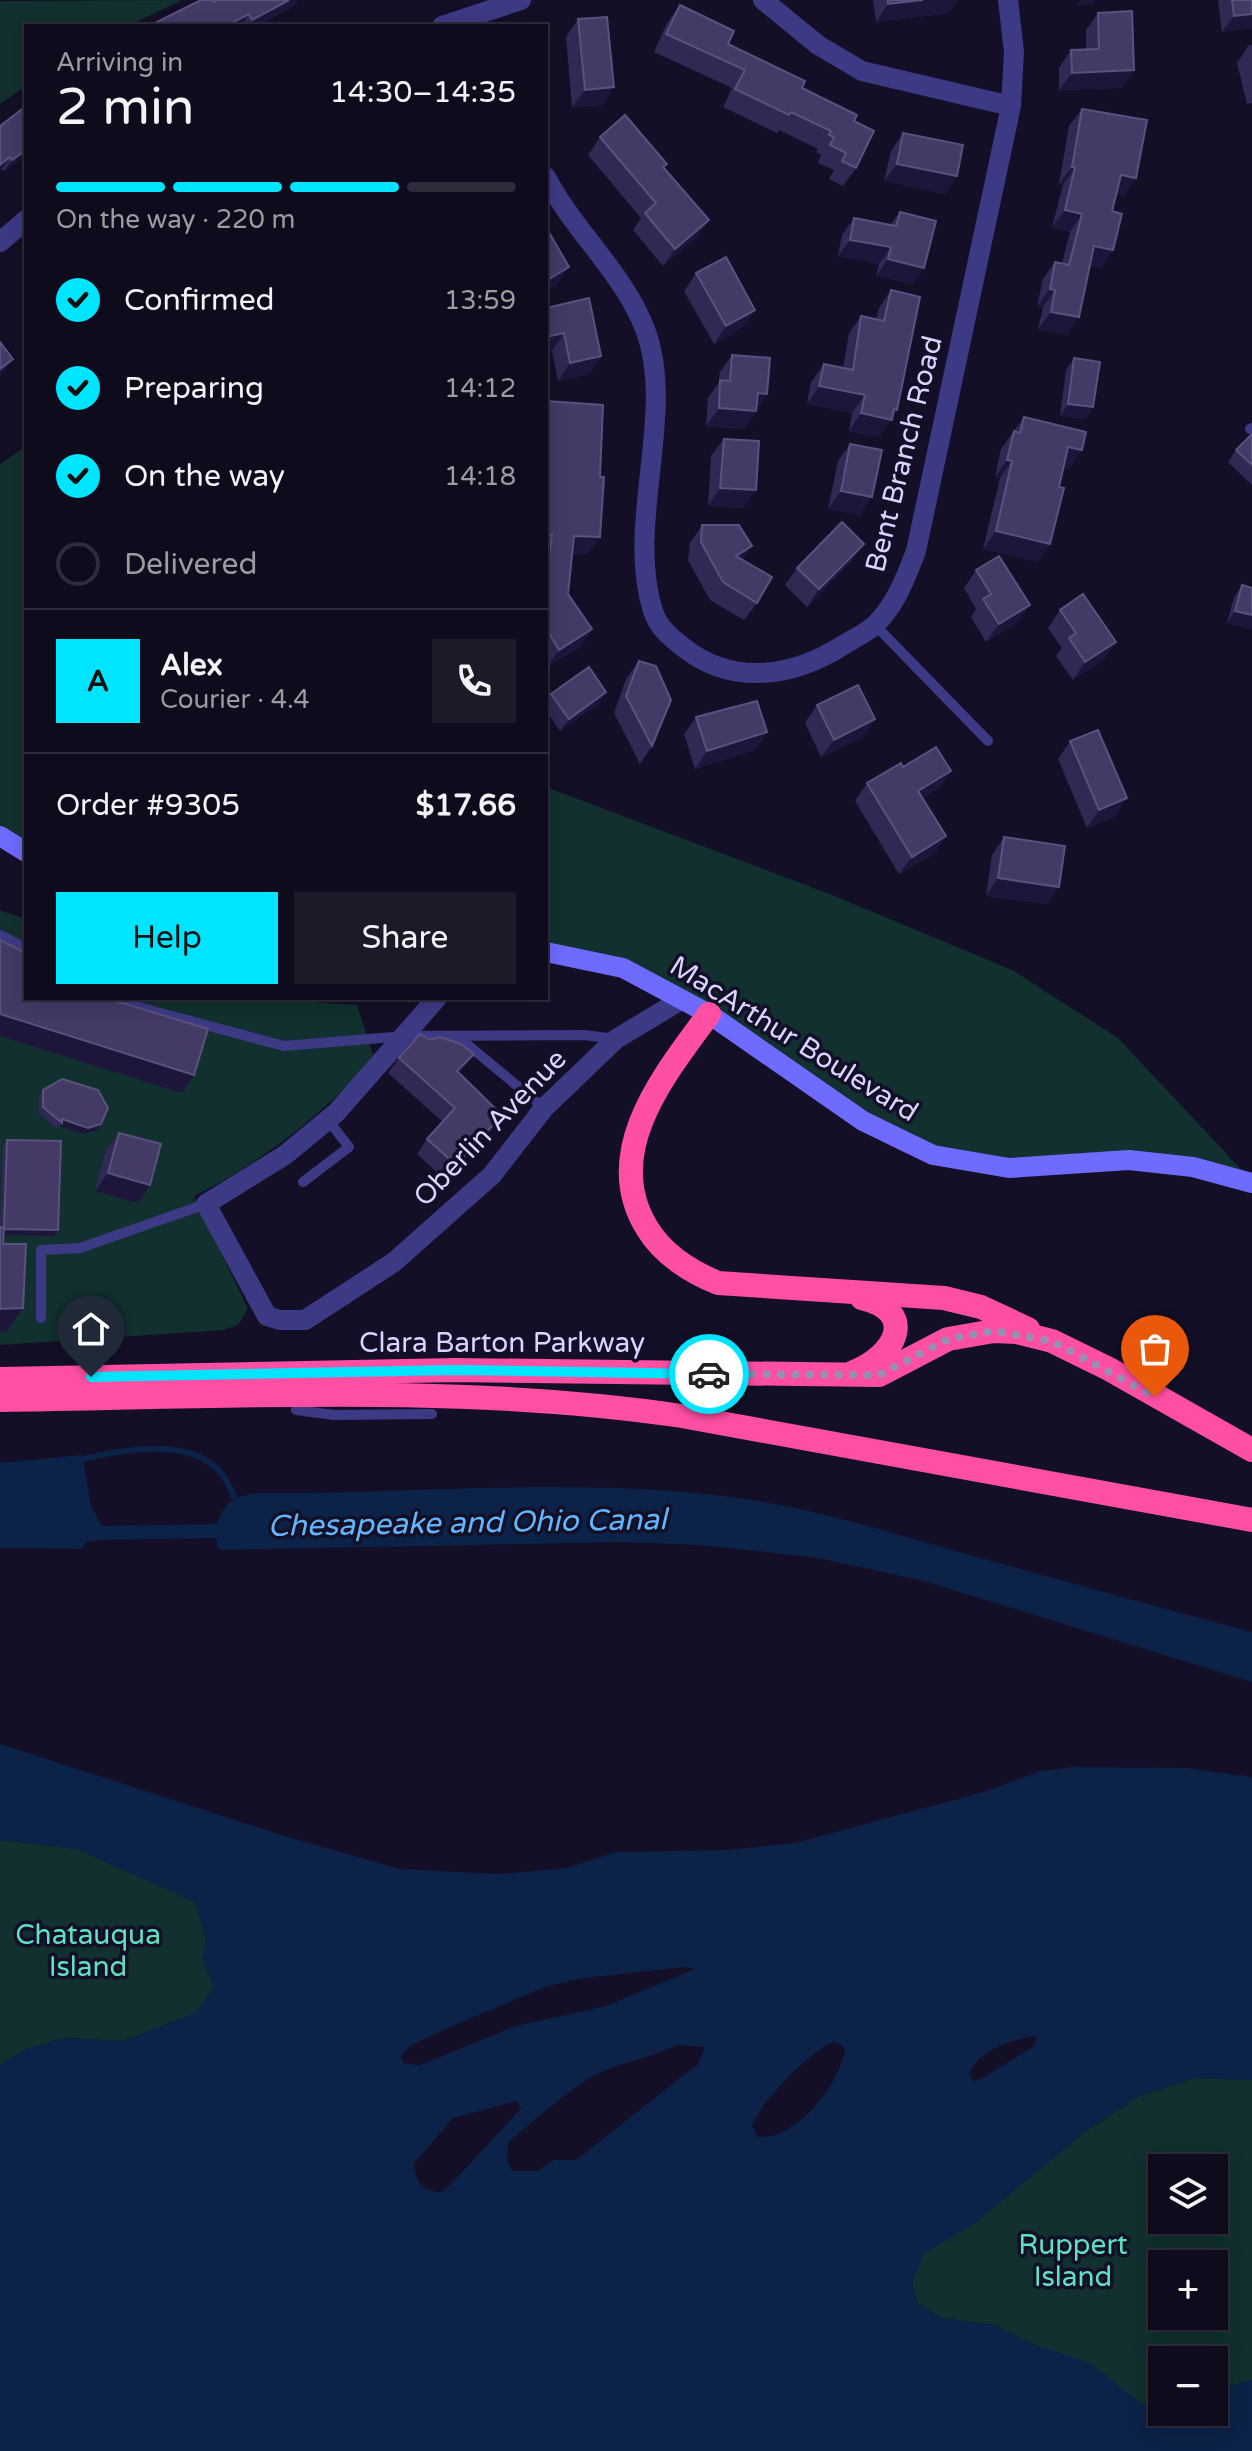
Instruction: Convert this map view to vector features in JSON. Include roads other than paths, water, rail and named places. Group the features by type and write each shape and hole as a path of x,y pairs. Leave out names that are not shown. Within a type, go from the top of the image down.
{"highway":[{"path":"709,1014 673,1064 638,1127 631,1151 630,1179 641,1218 667,1253 699,1275 718,1283 924,1295 962,1302 999,1314 1052,1341"},
{"path":"840,1292 879,1302 889,1310 896,1327 890,1349 866,1368 849,1374"},
{"name":"Clara Barton Parkway","path":"0,1379 455,1370 887,1373 948,1339 1017,1332 1052,1341 1109,1369 1252,1450"},
{"name":"Clara Barton Parkway","path":"0,1400 478,1396 590,1402 697,1418 1252,1520"},
{"path":"239,1397 296,1410"},
{"path":"432,1414 488,1405 590,1402"},
{"path":"1229,1439 1252,1459"},
{"path":"1222,1516 1252,1513"}],"main road":[{"path":"0,836 24,851"},
{"name":"MacArthur Boulevard","path":"548,952 623,968 709,1014 863,1121 933,1155 1009,1168 1129,1160 1193,1167 1252,1183"}],"street":[{"path":"455,24 487,19 521,0"},
{"path":"763,0 818,45 862,71 1011,106"},
{"name":"Bent Branch Road","path":"548,181 560,204 620,285 645,330 654,385 643,574 654,615 665,632 700,660 718,669 756,674 787,672 817,662 875,625 899,594 916,551 1011,106 1014,52 1008,0"},
{"path":"0,242 24,222"},
{"path":"206,1204 285,1155 328,1120 435,1000"},
{"name":"Oberlin Avenue","path":"206,1204 267,1316 280,1320 305,1320 394,1262 492,1175 544,1108 616,1039 681,1000"}],"lane":[{"path":"875,625 988,741"},
{"path":"0,935 24,947"},
{"path":"126,1000 142,1008 284,1046 405,1036 616,1039"},
{"path":"457,1036 544,1108"},
{"path":"303,1182 349,1147 328,1120"},
{"path":"41,1318 41,1250 80,1248 206,1204"},
{"path":"296,1410 334,1415 432,1414"}],"water":[{"name":"Chesapeake and Ohio Canal","path":"82,1455 91,1506 102,1526 217,1524 231,1501 256,1493 629,1488 753,1500 805,1510 1252,1632 1252,1682 924,1581 818,1558 701,1545 622,1542 222,1550 218,1548 216,1538 102,1540 86,1542 82,1549 0,1548 0,1463"},
{"path":"0,1744 291,1838 400,1869 498,1874 567,1868 616,1852 726,1850 795,1843 984,1792 1040,1771 1074,1767 1187,1768 1252,1777 1252,2080 1194,2078 1139,2096 1086,2131 975,2223 925,2253 912,2282 917,2302 941,2318 994,2325 1032,2344 1090,2363 1142,2404 1148,2404 1148,2426 1228,2426 1228,2387 1252,2380 1252,2451 0,2451 0,2065 27,2049 63,2038 124,2041 197,2012 214,1986 202,1960 206,1939 195,1902 77,1849 0,1840","holes":["686,1967 695,1969 606,2006 516,2026 420,2065 404,2063 401,2056 410,2046 443,2030 545,1987 583,1978","1037,2035 1034,2046 973,2081 969,2073 989,2052","834,2041 845,2048 835,2078 826,2093 801,2120 773,2136 758,2137 752,2125 767,2101 799,2067","678,2045 705,2047 698,2064 576,2160 554,2160 537,2171 512,2171 507,2160 508,2143 556,2102 597,2074","517,2101 521,2109 443,2192 430,2190 422,2185 414,2164 453,2118"]}],"waterway":[{"path":"83,1459 132,1450 184,1452 200,1457 217,1468 234,1497"}],"park label":[{"name":"Chatauqua Island","path":"88,1951"},
{"name":"Ruppert Island","path":"1073,2261"}]}
